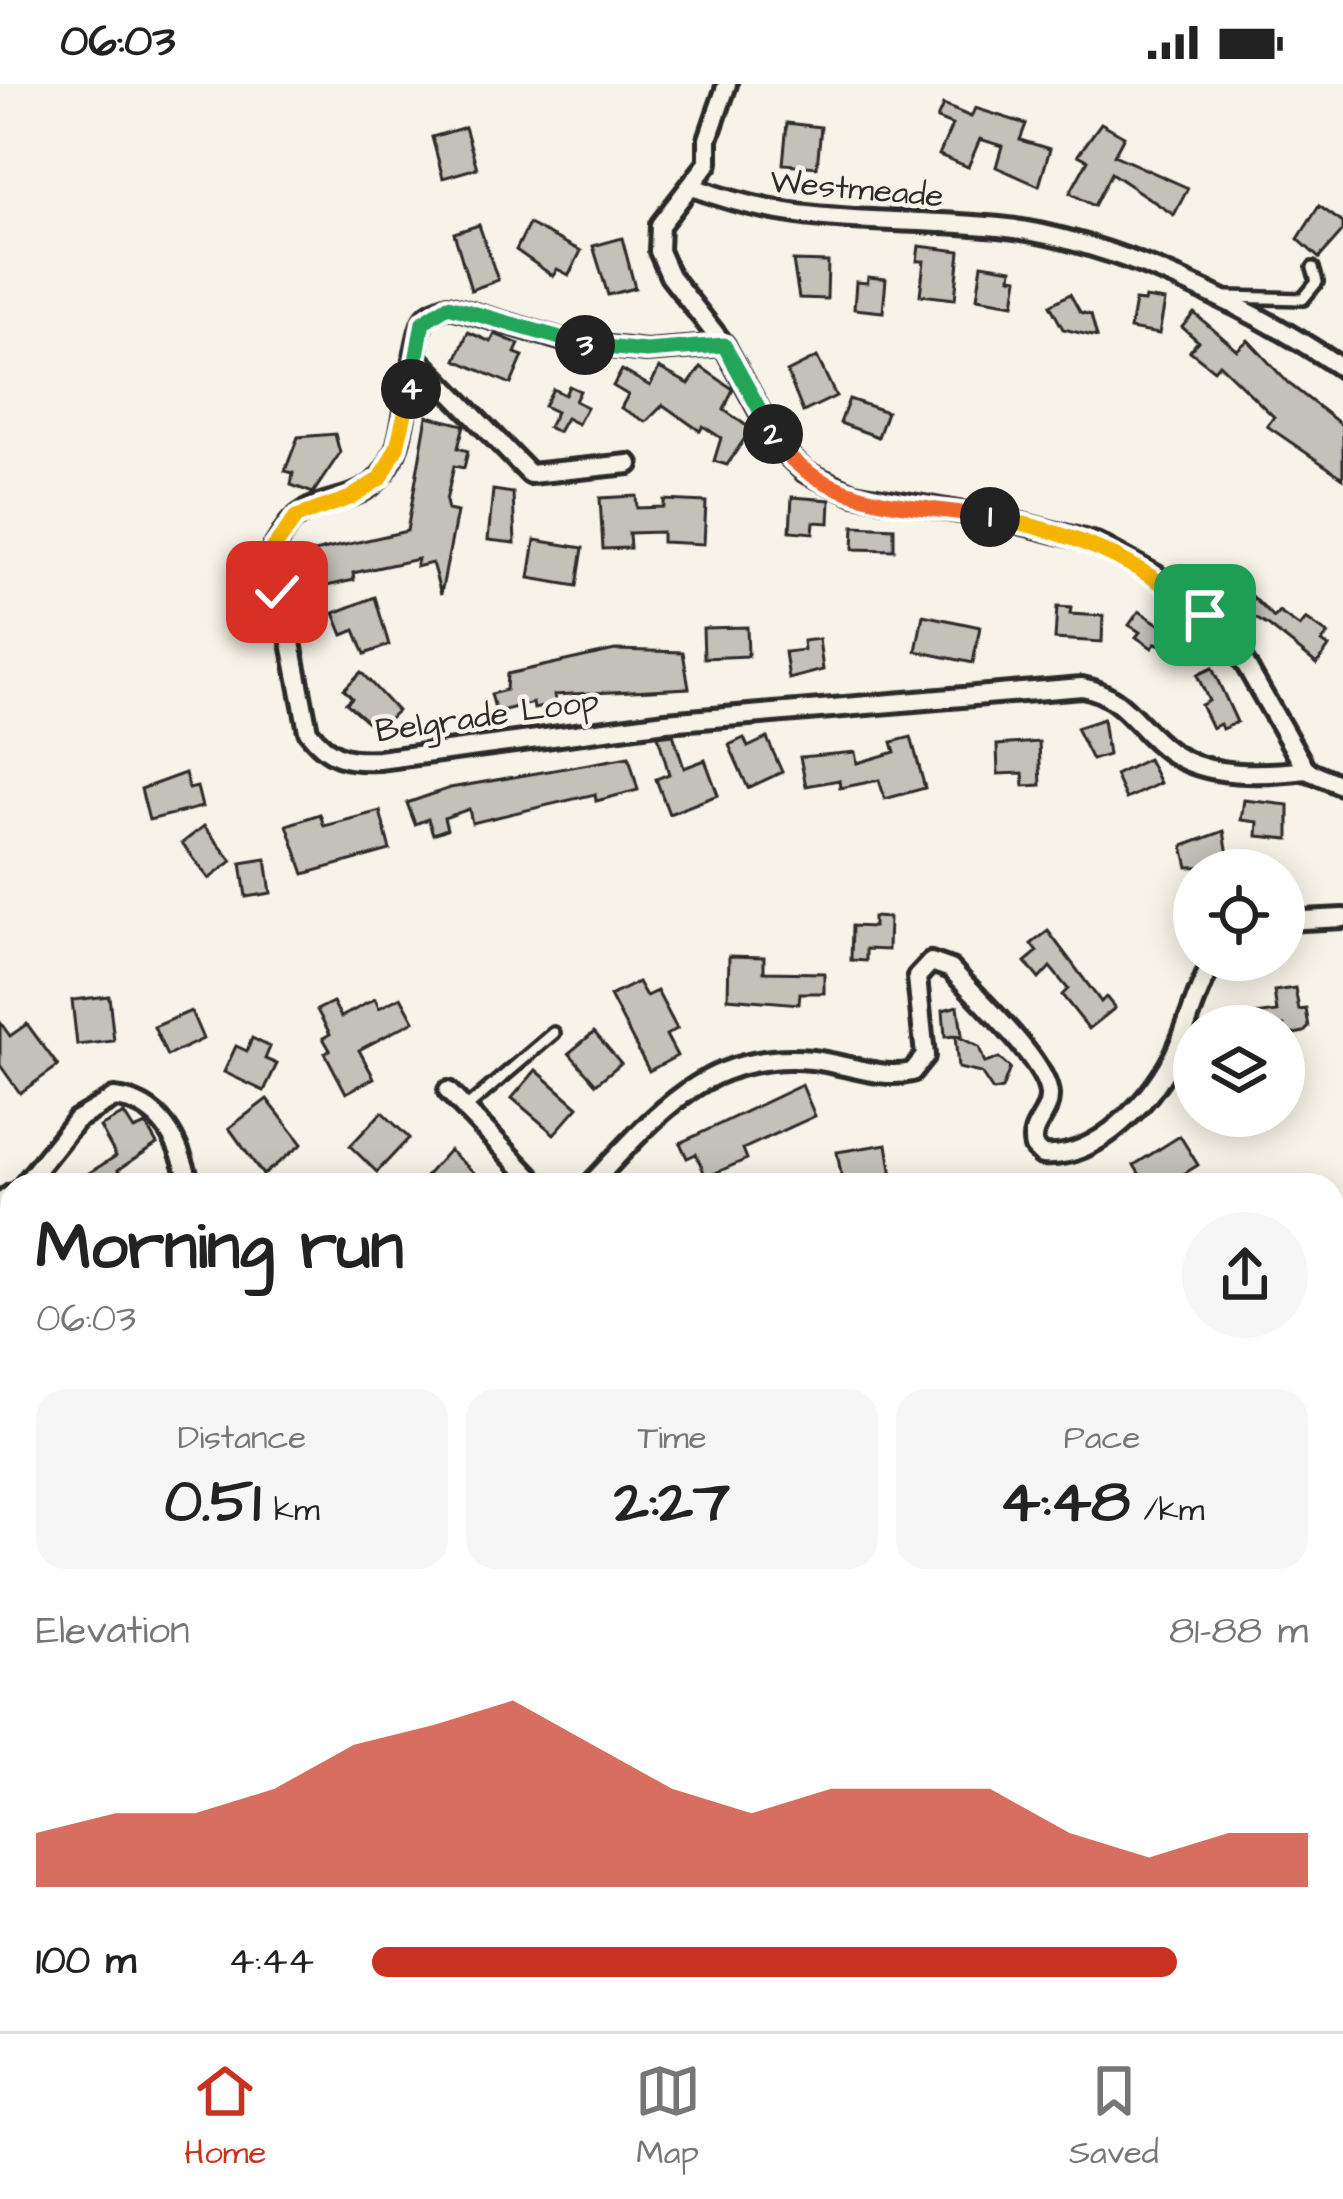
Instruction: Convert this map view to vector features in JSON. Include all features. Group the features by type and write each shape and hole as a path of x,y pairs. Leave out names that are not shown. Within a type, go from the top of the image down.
{"street":[{"path":"727,84 707,139 708,163 660,225 659,250 670,275 724,345 779,447 805,472 854,494 1011,520 1096,543 1156,576 1205,615 1239,652 1306,770 1343,786"},
{"name":"Westmeade","path":"693,187 786,216 998,226 1046,234 1217,298 1343,370"},
{"name":"Belgrade Loop","path":"724,345 646,351 573,343 448,306 423,322 397,447 381,478 350,498 296,517 273,549 277,592 308,731 335,758 379,760 666,722 976,700 1082,687 1115,697 1168,751 1198,765 1263,775 1306,770"},
{"path":"418,359 530,474 629,464"},
{"path":"1305,920 1343,918"},
{"path":"602,1173 689,1087 730,1066 786,1059 912,1072 925,1055 917,977 932,962 951,969 1045,1076 1049,1104 1032,1137 1034,1147 1042,1155 1073,1154 1110,1132 1163,1072 1204,981"},
{"path":"448,1091 527,1173"},
{"path":"34,1173 76,1120 114,1098 141,1104 166,1126 185,1173"}],"lane":[{"path":"1217,298 1303,299 1317,281 1313,268"},
{"path":"466,1108 554,1033"}],"building":[{"path":"943,105 971,117 975,108 1026,124 1020,140 1050,149 1039,186 996,167 1002,146 980,139 968,167 939,155 952,125 937,119"},
{"path":"787,123 821,127 817,167 783,164"},
{"path":"1101,123 1124,136 1114,155 1188,188 1174,215 1111,173 1094,206 1070,193 1088,160 1078,155"},
{"path":"465,127 477,168 443,178 432,137"},
{"path":"1319,206 1343,223 1343,231 1319,258 1298,239"},
{"path":"529,224 581,251 569,275 557,269 553,276 516,250"},
{"path":"479,225 498,280 471,290 454,233"},
{"path":"622,238 635,288 608,295 593,246"},
{"path":"919,246 960,251 955,299 920,295 924,261 917,261"},
{"path":"793,261 828,262 827,299 799,298"},
{"path":"982,264 1012,269 1011,277 1018,278 1014,304 977,298"},
{"path":"868,277 886,279 883,312 854,309 856,282 867,283"},
{"path":"1070,294 1080,312 1091,315 1097,337 1063,329 1050,305"},
{"path":"1135,301 1165,301 1159,334 1130,329"},
{"path":"1194,313 1237,350 1248,340 1288,383 1343,426 1343,478 1267,426 1274,417 1219,364 1214,370 1190,351 1198,341 1182,327"},
{"path":"468,332 491,342 495,334 519,344 515,353 523,356 511,384 456,360"},
{"path":"817,357 836,396 803,412 787,372"},
{"path":"701,367 733,389 724,410 751,429 727,465 714,461 721,438 703,426 700,431 663,405 646,422 621,408 628,395 613,386 622,370 650,386 659,368 689,384"},
{"path":"569,386 580,391 575,401 587,407 578,424 566,418 558,432 548,427 556,412 544,406 553,389 565,395"},
{"path":"849,399 887,412 878,437 840,423"},
{"path":"427,416 464,425 458,448 468,451 464,468 454,466 446,501 448,510 457,512 441,594 432,563 416,567 418,559 353,573 354,580 313,589 305,554 407,531"},
{"path":"335,434 340,453 313,493 291,485 293,473 285,471 298,437"},
{"path":"493,490 513,493 515,543 488,540"},
{"path":"636,496 637,508 664,507 664,500 706,502 704,544 662,542 662,532 629,533 630,548 603,549 600,498"},
{"path":"792,497 830,500 829,523 814,522 813,533 790,531"},
{"path":"854,526 894,528 894,550 853,549"},
{"path":"535,540 583,548 577,586 529,578"},
{"path":"252,559 254,612 235,614 232,560"},
{"path":"1225,584 1249,593 1274,618 1279,612 1300,627 1306,619 1328,634 1322,642 1329,647 1317,664 1269,626 1219,597"},
{"path":"375,597 389,645 365,654 355,630 343,635 334,613"},
{"path":"1057,607 1071,608 1070,614 1103,616 1102,642 1055,639"},
{"path":"1139,611 1189,644 1182,656 1156,643 1152,648 1136,637 1140,632 1129,625"},
{"path":"923,615 980,627 973,663 916,651"},
{"path":"747,627 748,656 704,658 703,628"},
{"path":"819,639 823,670 789,679 785,652 804,650 803,641"},
{"path":"615,650 683,652 689,688 554,695 556,704 534,709 533,703 496,712 491,694 506,690 507,674"},
{"path":"1212,668 1237,722 1222,729 1220,724 1212,728 1201,705 1209,701 1197,675"},
{"path":"361,672 397,711 377,730 346,703 352,698 344,689"},
{"path":"1103,719 1108,755 1092,760 1076,728"},
{"path":"673,734 684,768 705,760 718,795 669,814 656,779 669,774 658,736"},
{"path":"911,737 925,788 885,799 879,780 840,788 839,780 806,786 800,757 855,752 857,763 895,752 892,742"},
{"path":"744,738 748,747 767,738 782,772 748,788 729,745"},
{"path":"1039,742 1041,785 1024,786 1023,773 998,774 997,745"},
{"path":"629,757 638,790 596,801 595,794 472,823 469,809 444,818 447,829 433,834 428,819 415,824 407,803 450,788"},
{"path":"1148,759 1160,783 1126,799 1115,775"},
{"path":"185,773 189,789 197,787 202,807 149,820 141,789"},
{"path":"1244,800 1289,805 1289,839 1257,836 1258,822 1241,820"},
{"path":"380,811 390,850 304,874 287,825 320,814 324,826"},
{"path":"204,826 232,861 209,879 182,843"},
{"path":"1224,831 1227,849 1184,849"},
{"path":"266,859 271,893 246,897 241,863"},
{"path":"873,917 889,918 888,950 866,949 866,961 851,960 852,926 873,927"},
{"path":"1048,931 1101,1002 1106,997 1115,1008 1089,1029 1062,995 1068,989 1050,967 1039,979 1025,962 1037,952 1031,944"},
{"path":"729,956 764,957 764,972 824,973 824,993 800,993 799,1004 728,998"},
{"path":"638,982 646,996 657,991 677,1029 666,1035 677,1056 649,1071 610,996"},
{"path":"1295,988 1298,1005 1276,1005 1274,991"},
{"path":"109,996 114,1041 77,1045 72,1000"},
{"path":"401,997 414,1021 359,1050 374,1078 346,1093 325,1053 330,1050 323,1038 330,1034 317,1010 333,1002 341,1017 375,999 379,1008"},
{"path":"958,1006 962,1035 957,1036 979,1047 985,1063 999,1058 1010,1068 1002,1089 993,1091 981,1073 958,1068 955,1036 945,1037 943,1010"},
{"path":"191,1011 203,1039 167,1056 154,1027"},
{"path":"0,1022 10,1036 27,1024 58,1066 20,1093 0,1065"},
{"path":"594,1032 621,1063 596,1084 569,1053"},
{"path":"252,1038 270,1047 265,1059 277,1064 264,1091 224,1072 236,1046 247,1051"},
{"path":"536,1070 578,1107 554,1134 512,1098"},
{"path":"802,1085 815,1116 743,1149 747,1159 715,1173 704,1173 696,1154 687,1158 680,1143"},
{"path":"267,1099 302,1144 262,1173 229,1128"},
{"path":"382,1112 409,1138 377,1172 350,1146"},
{"path":"124,1114 134,1130 146,1125 157,1144 120,1173 89,1173 116,1156 100,1127"},
{"path":"1178,1137 1198,1165 1185,1173 1139,1173 1134,1165"},
{"path":"887,1144 891,1173 841,1173 837,1152"},
{"path":"449,1150 475,1173 429,1173"}],"route":[{"path":"277,592 273,549 296,517 350,498 381,478 397,447 418,359 419,331 431,312 448,306 573,343 608,348 646,351 724,345 779,447 805,472 854,494 1011,520 1096,543 1156,576 1205,615"}]}
